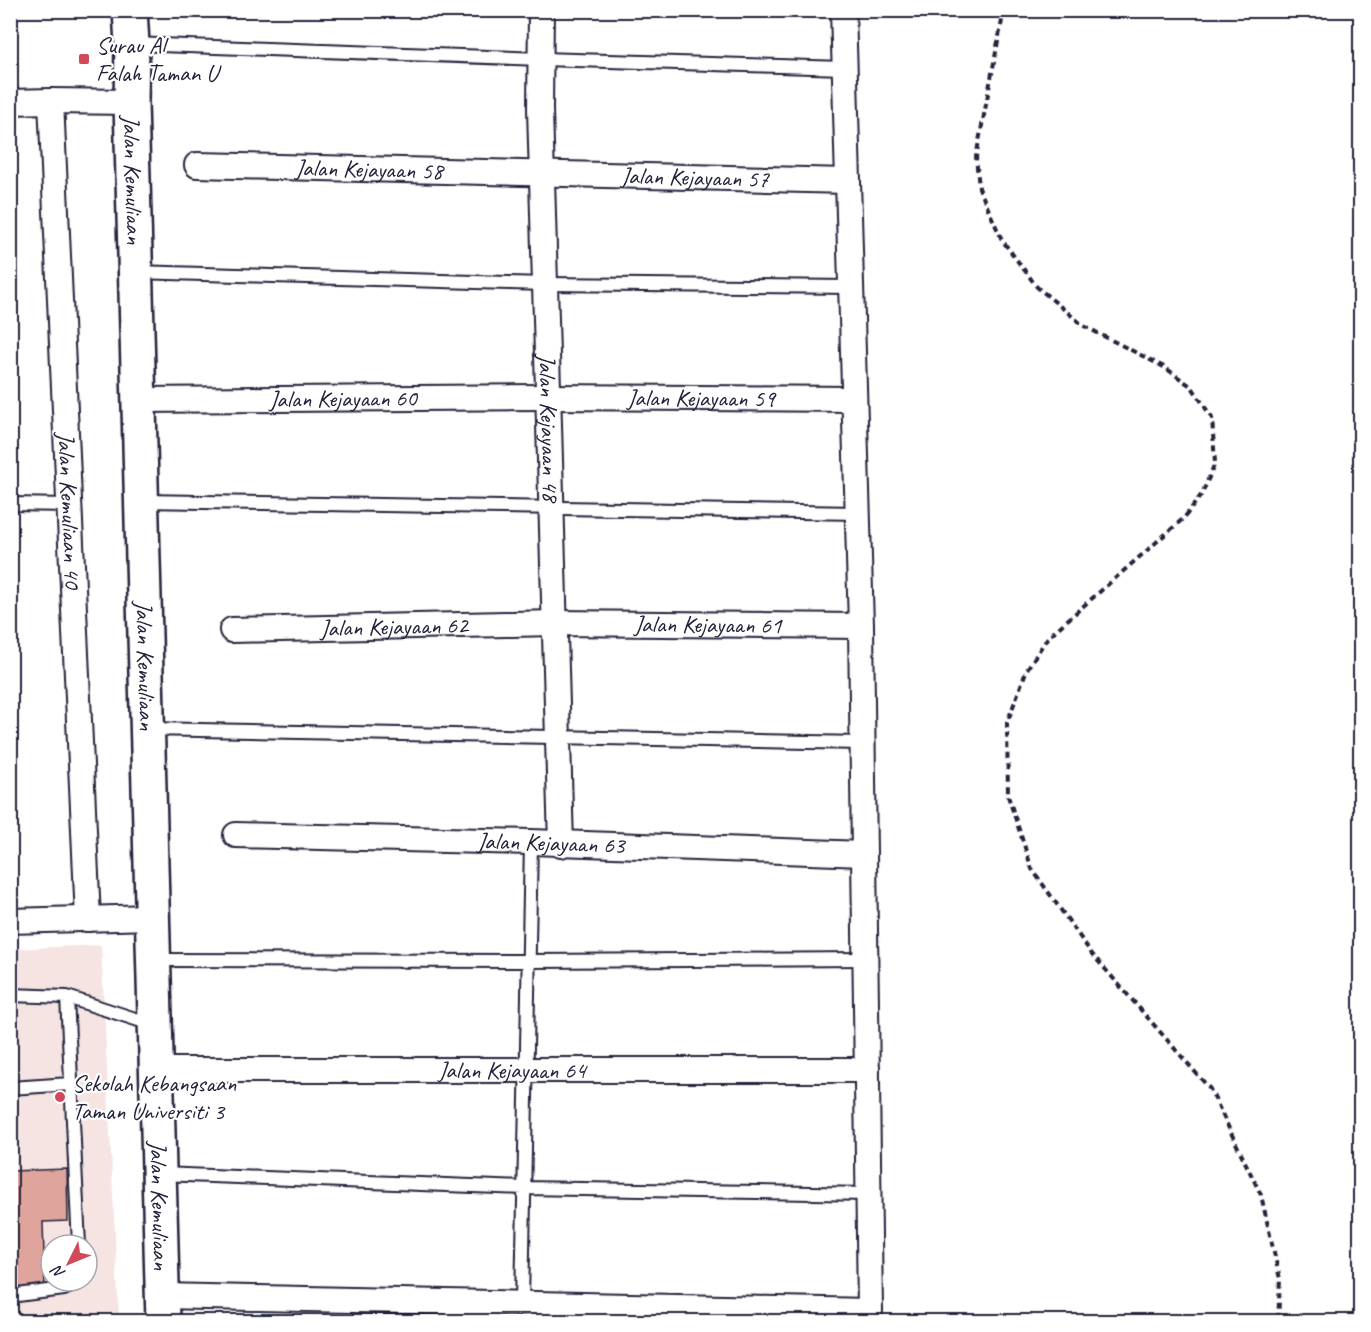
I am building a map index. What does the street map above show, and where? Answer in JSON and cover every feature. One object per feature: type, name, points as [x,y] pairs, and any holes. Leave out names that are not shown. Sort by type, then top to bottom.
[{"type":"street","name":"Jalan Kemuliaan","points":[[130,10],[132,44],[130,102],[163,1309]]},
{"type":"street","name":"Jalan Kejayaan 48","points":[[541,10],[545,284],[561,845]]},
{"type":"street","points":[[163,1309],[528,1306],[870,1316],[861,626],[843,10]]},
{"type":"street","name":"Jalan Kemuliaan 40","points":[[51,101],[88,919]]},
{"type":"street","points":[[10,102],[130,102]]},
{"type":"street","name":"Jalan Kejayaan 58","points":[[197,165],[543,174]]},
{"type":"street","name":"Jalan Kejayaan 57","points":[[543,174],[848,181]]},
{"type":"street","name":"Jalan Kejayaan 60","points":[[139,400],[548,397]]},
{"type":"street","name":"Jalan Kejayaan 59","points":[[548,397],[854,399]]},
{"type":"street","name":"Jalan Kejayaan 61","points":[[555,624],[861,626]]},
{"type":"street","name":"Jalan Kejayaan 62","points":[[232,630],[555,624]]},
{"type":"street","name":"Jalan Kejayaan 63","points":[[236,836],[531,842],[561,845],[864,854]]},
{"type":"street","points":[[10,921],[152,917]]},
{"type":"street","name":"Jalan Kejayaan 64","points":[[156,1070],[867,1070]]},
{"type":"lane","points":[[132,44],[844,68]]},
{"type":"lane","points":[[135,272],[545,284],[851,287]]},
{"type":"lane","points":[[141,501],[552,506],[858,513]]},
{"type":"lane","points":[[10,504],[69,505]]},
{"type":"lane","points":[[147,729],[863,743]]},
{"type":"lane","points":[[528,1306],[524,1188],[531,842]]},
{"type":"lane","points":[[153,960],[529,962],[865,959]]},
{"type":"lane","points":[[10,995],[67,997],[155,1026]]},
{"type":"lane","points":[[67,997],[78,1233]]},
{"type":"lane","points":[[10,1088],[70,1084]]},
{"type":"lane","points":[[159,1174],[524,1188],[869,1194]]},
{"type":"lane","points":[[10,1296],[39,1292]]},
{"type":"path","points":[[1004,10],[976,157],[979,188],[1002,240],[1037,287],[1084,326],[1164,366],[1192,387],[1212,418],[1215,463],[1202,494],[1184,518],[1048,637],[1027,669],[1007,723],[1008,796],[1032,868],[1092,954],[1210,1089],[1261,1196],[1280,1279],[1278,1322]]},
{"type":"shaded area","name":"Sekolah Kebangsaan Taman Universiti 3","points":[[101,945],[119,1319],[11,1321],[10,949]]},
{"type":"building","points":[[67,1169],[68,1221],[43,1222],[43,1233],[39,1233],[39,1289],[10,1290],[10,1171]]},
{"type":"place","name":"Surau Al Falah Taman U","points":[[84,59]]},
{"type":"place","name":"Sekolah Kebangsaan Taman Universiti 3","points":[[60,1097]]}]
